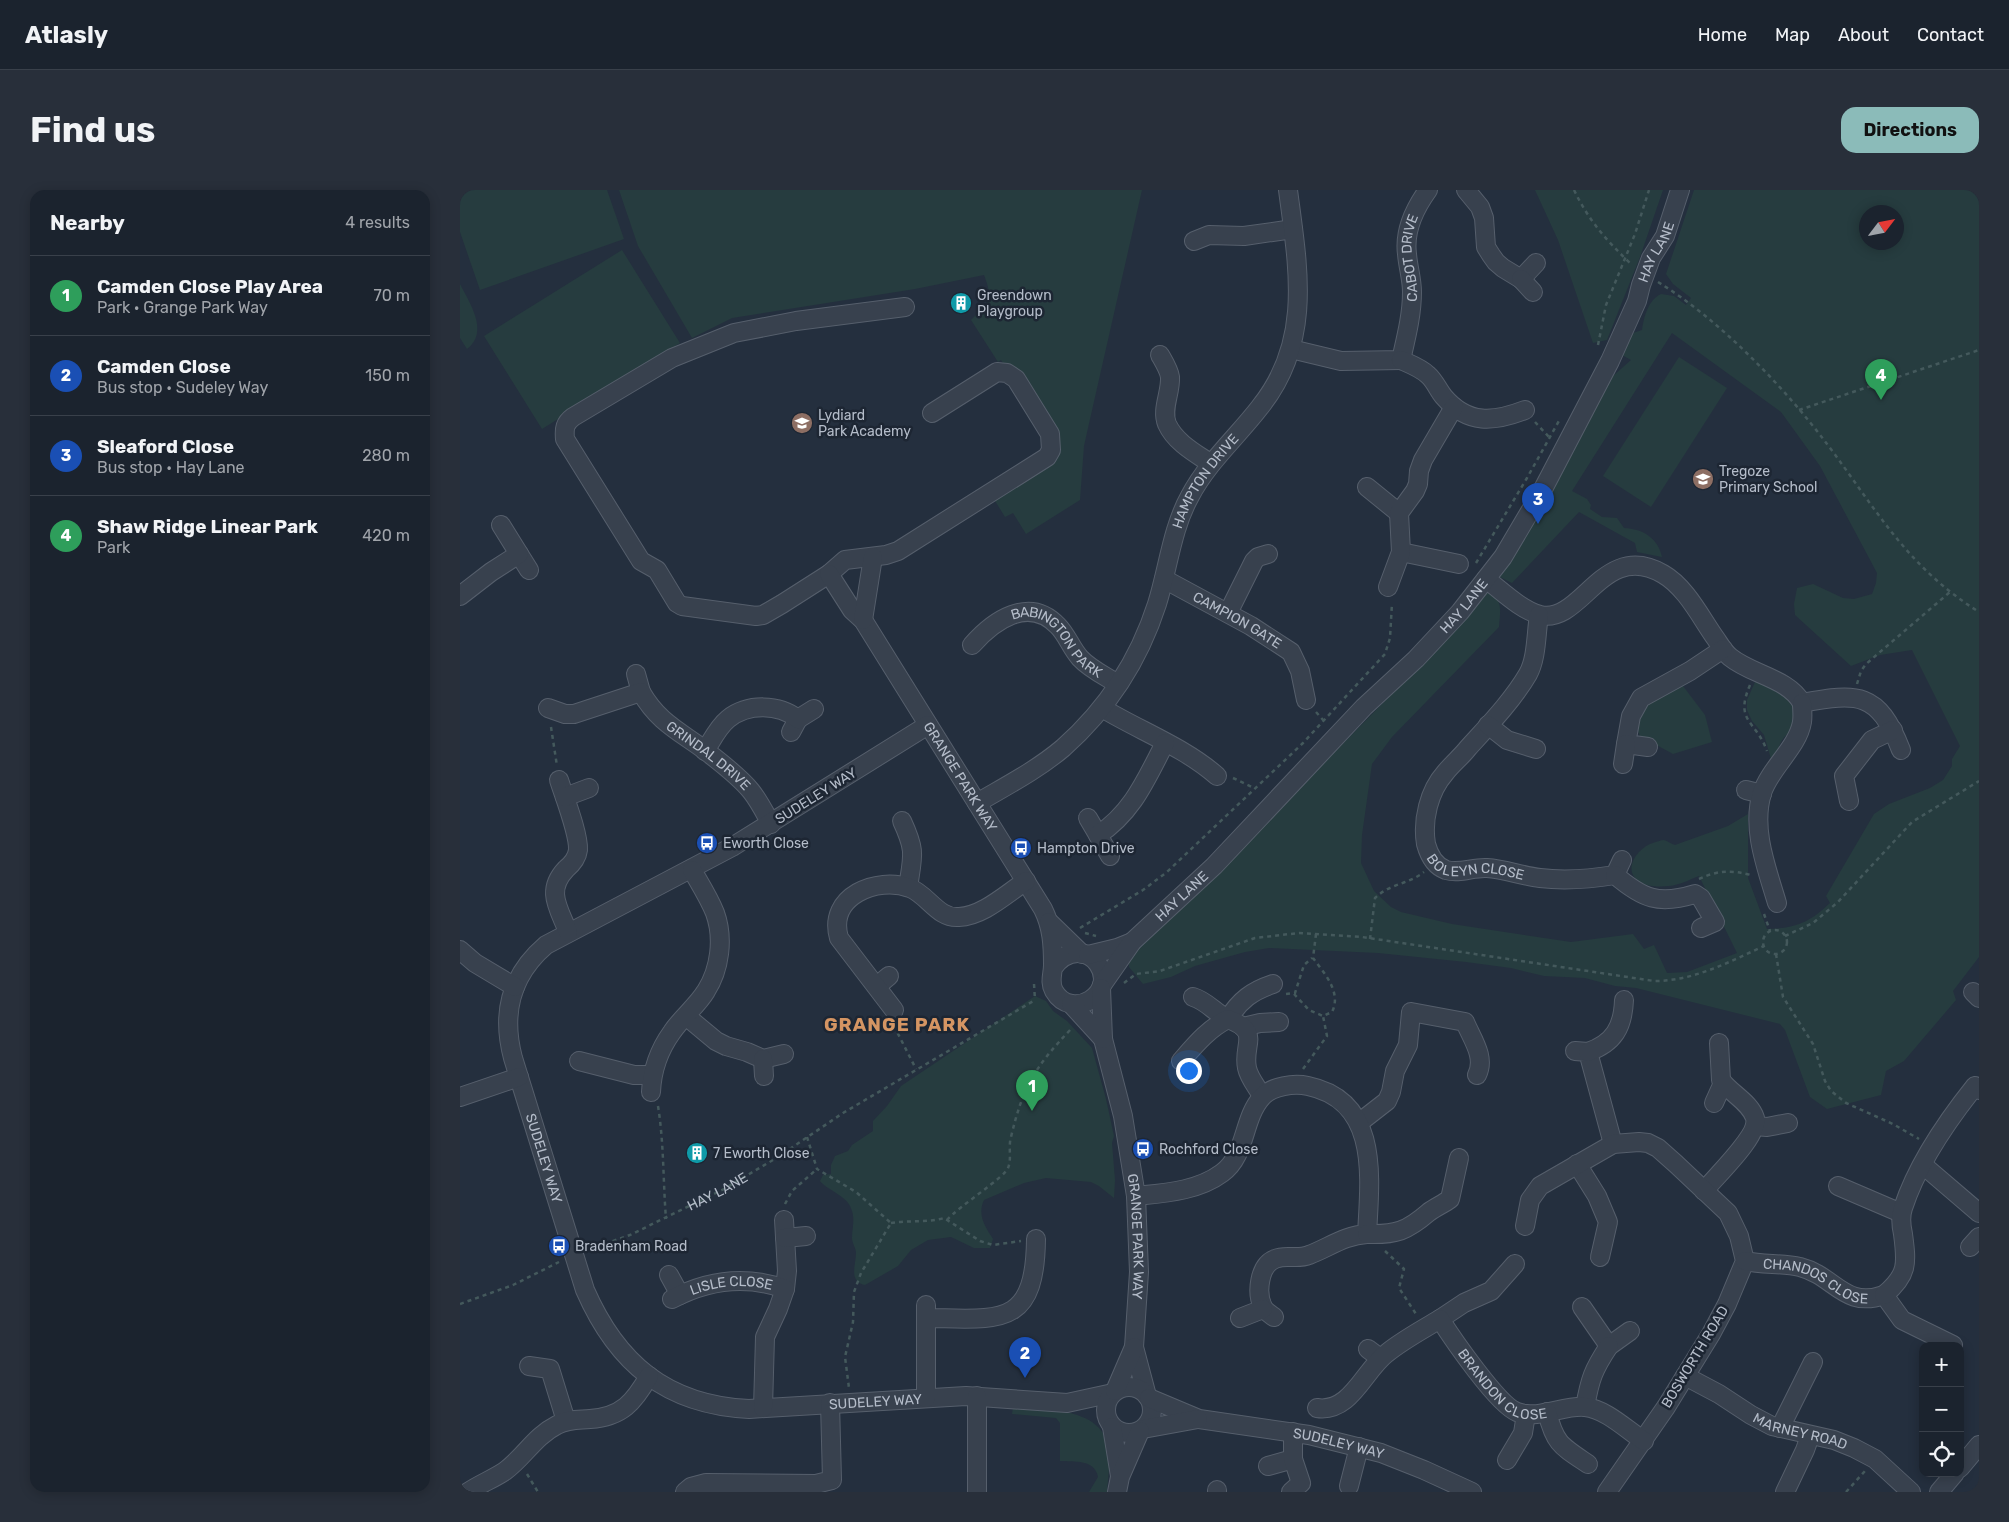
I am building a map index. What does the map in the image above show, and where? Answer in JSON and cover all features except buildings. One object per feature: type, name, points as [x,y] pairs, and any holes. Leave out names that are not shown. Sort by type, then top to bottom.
[{"type":"street","name":"HAMPTON DRIVE","points":[[977,803],[1043,763],[1062,748],[1102,708],[1133,660],[1145,634],[1164,580],[1179,522],[1189,497],[1210,464],[1269,396],[1278,379],[1291,348],[1297,327],[1300,287],[1288,190]]},
{"type":"street","name":"CABOT DRIVE","points":[[1401,360],[1412,309],[1412,279],[1407,255],[1410,223],[1419,202],[1428,190]]},
{"type":"street","points":[[1466,190],[1480,207],[1484,218],[1486,246],[1496,262],[1521,279],[1533,292]]},
{"type":"street","name":"HAY LANE","points":[[1102,987],[1132,942],[1214,866],[1350,720],[1416,659],[1460,612],[1503,557],[1530,513],[1575,430],[1622,336],[1637,301],[1653,254],[1665,236],[1680,190]]},
{"type":"street","points":[[1194,241],[1209,235],[1244,236],[1293,229]]},
{"type":"street","points":[[1521,279],[1536,263]]},
{"type":"street","points":[[905,307],[796,321],[734,333],[717,339],[664,362],[573,416],[566,422],[564,430],[565,439],[641,561],[657,570],[677,603],[682,606],[748,616],[763,616],[828,574],[845,560],[874,557],[898,551],[1046,457],[1052,450],[1050,434],[1016,379],[1007,373],[997,372],[932,413]]},
{"type":"street","points":[[1291,348],[1341,361],[1401,360],[1429,375],[1444,397],[1454,407],[1476,417],[1491,420],[1504,418],[1525,410]]},
{"type":"street","points":[[1160,356],[1170,376],[1166,422],[1172,433],[1182,444],[1210,464]]},
{"type":"street","points":[[1399,513],[1415,491],[1423,460],[1454,407]]},
{"type":"street","points":[[1367,488],[1399,513],[1406,554],[1390,594]]},
{"type":"street","points":[[501,525],[530,570]]},
{"type":"street","points":[[460,596],[491,572],[520,554]]},
{"type":"street","points":[[1228,613],[1254,561],[1268,554]]},
{"type":"street","points":[[1406,554],[1466,566]]},
{"type":"street","points":[[867,626],[874,557]]},
{"type":"street","points":[[1486,580],[1539,615],[1556,614],[1566,610],[1607,575],[1627,566],[1653,568],[1666,575],[1679,586],[1729,656],[1755,672],[1788,687],[1797,694],[1802,703],[1802,724],[1797,736],[1774,770],[1754,792],[1759,816],[1762,848],[1777,903]]},
{"type":"street","name":"GRANGE PARK WAY","points":[[828,574],[852,610],[867,626],[1026,881],[1049,922],[1053,990],[1061,999],[1071,1004],[1082,1023],[1103,1039]]},
{"type":"street","name":"CAMPION GATE","points":[[1164,580],[1228,613],[1290,652],[1300,672],[1306,700]]},
{"type":"street","name":"BABINGTON PARK","points":[[972,645],[999,620],[1010,615],[1028,612],[1040,614],[1052,620],[1062,630],[1080,659],[1118,684]]},
{"type":"street","name":"BOLEYN CLOSE","points":[[1539,615],[1529,671],[1488,725],[1443,774],[1433,791],[1425,824],[1427,846],[1434,862],[1440,867],[1454,872],[1484,868],[1539,878],[1557,879],[1590,879],[1619,868],[1628,886],[1656,900],[1678,899],[1695,894],[1701,898],[1715,922],[1701,928]]},
{"type":"street","points":[[1623,764],[1630,716],[1641,698],[1690,672],[1723,649]]},
{"type":"street","name":"GRINDAL DRIVE","points":[[636,674],[641,692],[649,706],[663,721],[705,751],[750,790],[771,824]]},
{"type":"street","points":[[548,708],[565,714],[574,714],[641,692]]},
{"type":"street","points":[[1802,703],[1838,697],[1866,700],[1886,718],[1893,730],[1900,750]]},
{"type":"street","points":[[705,751],[727,720],[740,712],[771,707],[789,712],[794,726],[814,710]]},
{"type":"street","points":[[1102,708],[1201,762],[1217,776]]},
{"type":"street","name":"SUDELEY WAY","points":[[928,725],[771,824],[692,870],[568,932],[538,952],[529,962],[515,987],[508,1008],[507,1032],[519,1077],[584,1290],[600,1322],[622,1352],[666,1388],[703,1402],[733,1408],[978,1396],[1068,1403],[1114,1392]]},
{"type":"street","points":[[1488,725],[1507,740],[1536,749]]},
{"type":"street","points":[[1849,801],[1844,776],[1872,740],[1893,730]]},
{"type":"street","points":[[1098,835],[1119,819],[1131,805],[1165,743]]},
{"type":"street","points":[[1626,744],[1648,747]]},
{"type":"street","points":[[559,780],[577,840],[578,852],[576,858],[560,877],[554,888],[557,903],[568,932]]},
{"type":"street","points":[[565,797],[589,788]]},
{"type":"street","points":[[1088,818],[1110,856]]},
{"type":"street","points":[[902,821],[913,847],[908,887]]},
{"type":"street","points":[[579,1060],[634,1074],[651,1083],[664,1043],[706,992],[712,980],[719,956],[720,942],[715,914],[692,870]]},
{"type":"street","points":[[894,1010],[883,981],[843,945],[837,930],[838,916],[843,904],[849,898],[862,890],[880,886],[908,887],[916,890],[944,913],[956,918],[979,911],[1026,881]]},
{"type":"street","name":"GRANGE PARK WAY","points":[[1049,922],[1094,960],[1100,967],[1103,977],[1103,1039],[1123,1116],[1136,1196],[1139,1272],[1134,1347],[1148,1397]]},
{"type":"street","name":"HAY LANE","points":[[1085,954],[1117,948],[1132,942]]},
{"type":"street","points":[[460,950],[475,963],[515,987]]},
{"type":"street","points":[[1053,968],[1065,956],[1073,953],[1085,954]]},
{"type":"street","points":[[1236,1023],[1240,1002],[1259,988],[1274,984]]},
{"type":"street","points":[[1071,1004],[1080,1005],[1088,1002],[1095,998],[1102,987]]},
{"type":"street","points":[[1193,997],[1203,1002],[1218,1015],[1236,1023],[1249,1038],[1246,1062],[1248,1071],[1262,1096]]},
{"type":"street","points":[[1613,1144],[1589,1050],[1621,1023],[1624,1015],[1624,1000]]},
{"type":"street","points":[[1360,1122],[1387,1101],[1391,1092],[1395,1071],[1408,1046],[1410,1012],[1465,1022],[1480,1057],[1481,1068],[1478,1075]]},
{"type":"street","points":[[686,1016],[711,1037],[726,1046],[747,1052],[764,1068],[784,1054]]},
{"type":"street","points":[[1181,1060],[1199,1040],[1236,1023],[1279,1022]]},
{"type":"street","points":[[1704,1190],[1748,1140],[1755,1126],[1755,1118],[1749,1108],[1723,1083],[1720,1076],[1720,1043]]},
{"type":"street","points":[[460,1097],[519,1077]]},
{"type":"street","points":[[1714,1103],[1723,1083]]},
{"type":"street","points":[[1136,1196],[1185,1189],[1223,1173],[1237,1156],[1249,1119],[1262,1096],[1284,1086],[1298,1085],[1318,1088],[1332,1094],[1360,1122],[1368,1155],[1373,1234]]},
{"type":"street","name":"CHANDOS CLOSE","points":[[1745,1262],[1798,1267],[1818,1274],[1848,1296],[1855,1298],[1869,1300],[1884,1295],[1900,1280],[1906,1269],[1901,1213],[1908,1192],[1932,1148],[1959,1106],[1978,1086]]},
{"type":"street","points":[[1755,1126],[1766,1127],[1788,1123]]},
{"type":"street","points":[[1525,1226],[1532,1195],[1540,1186],[1613,1144],[1648,1143],[1658,1148],[1704,1190],[1732,1220],[1739,1236],[1745,1262]]},
{"type":"street","points":[[1240,1318],[1268,1313],[1260,1296],[1262,1271],[1272,1259],[1279,1257],[1303,1257],[1337,1242],[1373,1234],[1395,1233],[1410,1228],[1450,1199],[1459,1158]]},
{"type":"street","points":[[1923,1165],[1979,1214]]},
{"type":"street","points":[[1570,1169],[1597,1196],[1608,1222],[1600,1257]]},
{"type":"street","points":[[1838,1186],[1901,1213]]},
{"type":"street","name":"LISLE CLOSE","points":[[763,1408],[765,1337],[785,1289],[787,1272],[784,1220]]},
{"type":"street","points":[[784,1238],[806,1236]]},
{"type":"street","points":[[926,1398],[927,1312],[995,1318],[1011,1312],[1023,1300],[1033,1279],[1036,1239]]},
{"type":"street","name":"BOSWORTH ROAD","points":[[1607,1492],[1644,1441],[1685,1376],[1727,1304],[1745,1262]]},
{"type":"street","points":[[1317,1408],[1325,1409],[1338,1406],[1358,1387],[1374,1354],[1433,1323],[1464,1303],[1491,1291],[1503,1275],[1515,1264]]},
{"type":"street","name":"LISLE CLOSE","points":[[669,1275],[676,1297],[701,1286],[745,1280],[761,1282],[785,1289]]},
{"type":"street","name":"CHANDOS CLOSE","points":[[1884,1295],[1902,1320],[1947,1342]]},
{"type":"street","points":[[1582,1307],[1609,1346]]},
{"type":"street","name":"BRANDON CLOSE","points":[[1433,1323],[1453,1339],[1505,1405],[1526,1414],[1586,1407]]},
{"type":"street","points":[[1630,1331],[1609,1346],[1594,1369],[1589,1381],[1586,1407],[1602,1413],[1644,1441]]},
{"type":"street","name":"GRANGE PARK WAY","points":[[1114,1392],[1134,1347]]},
{"type":"street","points":[[1780,1428],[1813,1362]]},
{"type":"street","points":[[529,1366],[556,1368],[566,1421]]},
{"type":"street","points":[[468,1492],[505,1471],[542,1434],[566,1421],[604,1418],[624,1409],[632,1402],[649,1376]]},
{"type":"street","name":"MARNEY ROAD","points":[[1685,1376],[1719,1394],[1751,1415],[1780,1428],[1834,1440],[1854,1448],[1875,1459],[1911,1492]]},
{"type":"street","points":[[1111,1425],[1126,1434],[1141,1430],[1149,1423],[1152,1415],[1152,1406],[1148,1397],[1141,1390],[1132,1387],[1123,1388],[1114,1392],[1106,1406],[1107,1418],[1111,1425],[1119,1484]]},
{"type":"street","points":[[977,1492],[978,1396]]},
{"type":"street","name":"SUDELEY WAY","points":[[1148,1397],[1199,1419],[1293,1432],[1359,1447],[1407,1463],[1472,1492]]},
{"type":"street","points":[[685,1492],[691,1487],[706,1482],[836,1486],[830,1403]]},
{"type":"street","name":"SUDELEY WAY","points":[[1068,1403],[1111,1425]]},
{"type":"street","points":[[1547,1412],[1558,1443],[1588,1464]]},
{"type":"street","points":[[1508,1460],[1523,1433],[1526,1414]]},
{"type":"street","name":"SUDELEY WAY","points":[[1141,1430],[1199,1419]]},
{"type":"street","points":[[1119,1484],[1141,1430]]},
{"type":"street","points":[[1291,1492],[1301,1483],[1293,1459],[1293,1432]]},
{"type":"street","points":[[1785,1492],[1810,1436]]},
{"type":"street","points":[[1964,1463],[1979,1445]]},
{"type":"street","points":[[1349,1486],[1359,1447]]},
{"type":"street","points":[[1268,1466],[1293,1459]]},
{"type":"street","points":[[1939,1492],[1952,1477]]},
{"type":"path","points":[[1574,190],[1594,225],[1612,247],[1645,274],[1697,308],[1750,358],[1826,442],[1897,540],[1922,568],[1950,592],[1979,612]]},
{"type":"path","points":[[1596,350],[1602,332],[1603,314],[1635,234],[1649,190]]},
{"type":"path","points":[[1799,410],[1979,350]]},
{"type":"path","points":[[1525,410],[1540,430],[1550,437]]},
{"type":"path","points":[[1466,566],[1503,518],[1562,414]]},
{"type":"path","points":[[1854,698],[1858,679],[1866,664],[1950,592]]},
{"type":"path","points":[[1079,929],[1142,890],[1167,872],[1302,743],[1385,654],[1390,638],[1390,594]]},
{"type":"path","points":[[1755,672],[1746,694],[1743,712],[1747,720],[1761,736],[1774,770]]},
{"type":"path","points":[[548,708],[559,780]]},
{"type":"path","points":[[1217,776],[1232,777],[1254,788]]},
{"type":"path","points":[[1785,936],[1812,923],[1832,907],[1912,822],[1979,781]]},
{"type":"path","points":[[1370,939],[1374,913],[1373,902],[1375,898],[1390,888],[1416,878],[1434,862]]},
{"type":"path","points":[[1770,931],[1780,931],[1785,936],[1786,946],[1776,954],[1769,952],[1764,946],[1764,939],[1770,931]]},
{"type":"path","points":[[1122,986],[1136,974],[1160,971],[1255,938],[1277,934],[1316,934],[1370,939],[1654,981],[1673,980],[1698,974],[1764,946]]},
{"type":"path","points":[[1294,994],[1309,1010],[1323,1016],[1332,1012],[1335,1000],[1332,986],[1312,958],[1316,934]]},
{"type":"path","points":[[1776,954],[1783,997],[1813,1044],[1825,1081],[1831,1091],[1846,1103],[1893,1124],[1932,1148]]},
{"type":"path","name":"HAY LANE","points":[[460,1304],[521,1282],[574,1254],[630,1235],[724,1190],[916,1069],[1035,1000],[1041,1002]]},
{"type":"path","points":[[894,1010],[891,1019],[916,1069]]},
{"type":"path","points":[[1298,1085],[1300,1075],[1327,1036],[1323,1016]]},
{"type":"path","points":[[947,1220],[967,1201],[1001,1177],[1008,1168],[1010,1141],[1018,1109],[1029,1080],[1049,1053],[1082,1023]]},
{"type":"path","points":[[651,1083],[657,1098],[663,1138],[666,1218]]},
{"type":"path","points":[[807,1138],[817,1169],[856,1192],[892,1223]]},
{"type":"path","points":[[784,1220],[785,1202],[801,1182],[817,1169]]},
{"type":"path","points":[[852,1402],[845,1357],[853,1322],[854,1292],[861,1273],[892,1223],[902,1221],[933,1221],[944,1218],[980,1241],[994,1245],[1036,1239]]},
{"type":"path","points":[[1373,1234],[1404,1270],[1399,1288],[1433,1323]]},
{"type":"path","points":[[1846,1492],[1875,1459]]},
{"type":"path","points":[[517,1461],[538,1492]]},
{"type":"green space","points":[[460,190],[607,190],[624,239],[480,290],[460,232]]},
{"type":"green space","points":[[619,190],[1142,190],[1084,446],[1080,500],[1026,534],[1013,513],[1005,517],[992,496],[1054,455],[1006,368],[1001,360],[998,362],[971,320],[986,305],[988,300],[989,291],[984,275],[915,289],[732,318],[692,338],[638,246]]},
{"type":"green space","points":[[1535,190],[1663,190],[1640,257],[1607,340],[1593,343],[1558,240]]},
{"type":"green space","points":[[1694,190],[1979,190],[1979,957],[1953,991],[1956,1000],[1904,1061],[1886,1071],[1881,1095],[1827,1109],[1810,1097],[1785,1030],[1780,1024],[1636,988],[1615,986],[1585,978],[1544,976],[1511,968],[1378,953],[1269,948],[1245,952],[1195,966],[1171,977],[1143,984],[1129,967],[1129,957],[1253,835],[1441,644],[1487,591],[1499,602],[1499,627],[1392,737],[1372,764],[1362,835],[1361,863],[1374,891],[1391,907],[1401,912],[1452,924],[1571,942],[1633,934],[1644,949],[1654,945],[1667,973],[1687,972],[1737,953],[1699,876],[1665,886],[1647,885],[1636,879],[1631,868],[1635,857],[1643,848],[1663,840],[1675,845],[1728,826],[1748,814],[1748,878],[1767,929],[1794,926],[1808,920],[1830,903],[1826,896],[1874,814],[1889,804],[1930,788],[1943,780],[1952,766],[1952,759],[1960,746],[1912,650],[1880,655],[1851,666],[1795,615],[1794,604],[1797,588],[1813,584],[1843,598],[1854,599],[1872,594],[1876,583],[1877,573],[1820,466],[1781,412],[1672,333],[1572,491],[1587,499],[1591,505],[1590,509],[1602,517],[1617,518],[1624,528],[1637,530],[1649,536],[1657,545],[1662,557],[1637,552],[1635,543],[1579,512],[1512,583],[1498,576],[1605,383],[1610,382],[1613,376],[1631,360],[1622,355],[1633,333],[1642,330],[1645,314],[1653,300],[1661,294],[1674,296],[1686,305],[1691,298],[1673,284],[1666,274]]},
{"type":"green space","points":[[622,250],[680,343],[542,429],[484,336]]},
{"type":"green space","points":[[460,284],[472,308],[477,326],[474,342],[467,349],[460,338]]},
{"type":"green space","points":[[1679,357],[1727,388],[1651,507],[1603,476]]},
{"type":"green space","points":[[1759,679],[1794,700],[1795,729],[1783,739],[1778,753],[1771,759],[1764,735],[1752,721],[1747,710],[1747,700],[1755,682]]},
{"type":"green space","points":[[1680,684],[1705,715],[1712,742],[1673,754],[1640,736],[1637,729],[1639,709]]},
{"type":"green space","points":[[1035,996],[1046,1001],[1053,1011],[1067,1021],[1092,1048],[1114,1136],[1112,1143],[1115,1180],[1114,1198],[1091,1182],[1046,1178],[1024,1183],[984,1200],[981,1211],[985,1225],[993,1239],[990,1248],[974,1248],[951,1237],[928,1240],[911,1250],[898,1266],[865,1285],[860,1283],[856,1280],[854,1272],[856,1253],[852,1240],[852,1211],[847,1201],[820,1181],[823,1175],[831,1174],[831,1165],[835,1156],[848,1151],[852,1145],[873,1131],[873,1121],[887,1106],[901,1086]]},
{"type":"green space","points":[[1013,1407],[1069,1412],[1094,1423],[1103,1433],[1108,1445],[1107,1492],[1089,1492],[1098,1477],[1093,1467],[1083,1463],[1060,1461],[1060,1423],[1056,1418],[1012,1414]]},
{"type":"place","name":"Greendown Playgroup","points":[[961,303]]},
{"type":"place","name":"Shaw Ridge Linear Park","points":[[1881,400]]},
{"type":"place","name":"Lydiard Park Academy","points":[[802,423]]},
{"type":"place","name":"Tregoze Primary School","points":[[1703,479]]},
{"type":"place","name":"Sleaford Close","points":[[1538,524]]},
{"type":"place","name":"Eworth Close","points":[[707,843]]},
{"type":"place","name":"Hampton Drive","points":[[1021,848]]},
{"type":"place","name":"Camden Close Play Area","points":[[1032,1111]]},
{"type":"place","name":"Rochford Close","points":[[1143,1149]]},
{"type":"place","name":"7 Eworth Close","points":[[697,1153]]},
{"type":"place","name":"Bradenham Road","points":[[559,1246]]},
{"type":"place","name":"Camden Close","points":[[1025,1378]]},
{"type":"district","name":"GRANGE PARK","points":[[897,1024]]}]
